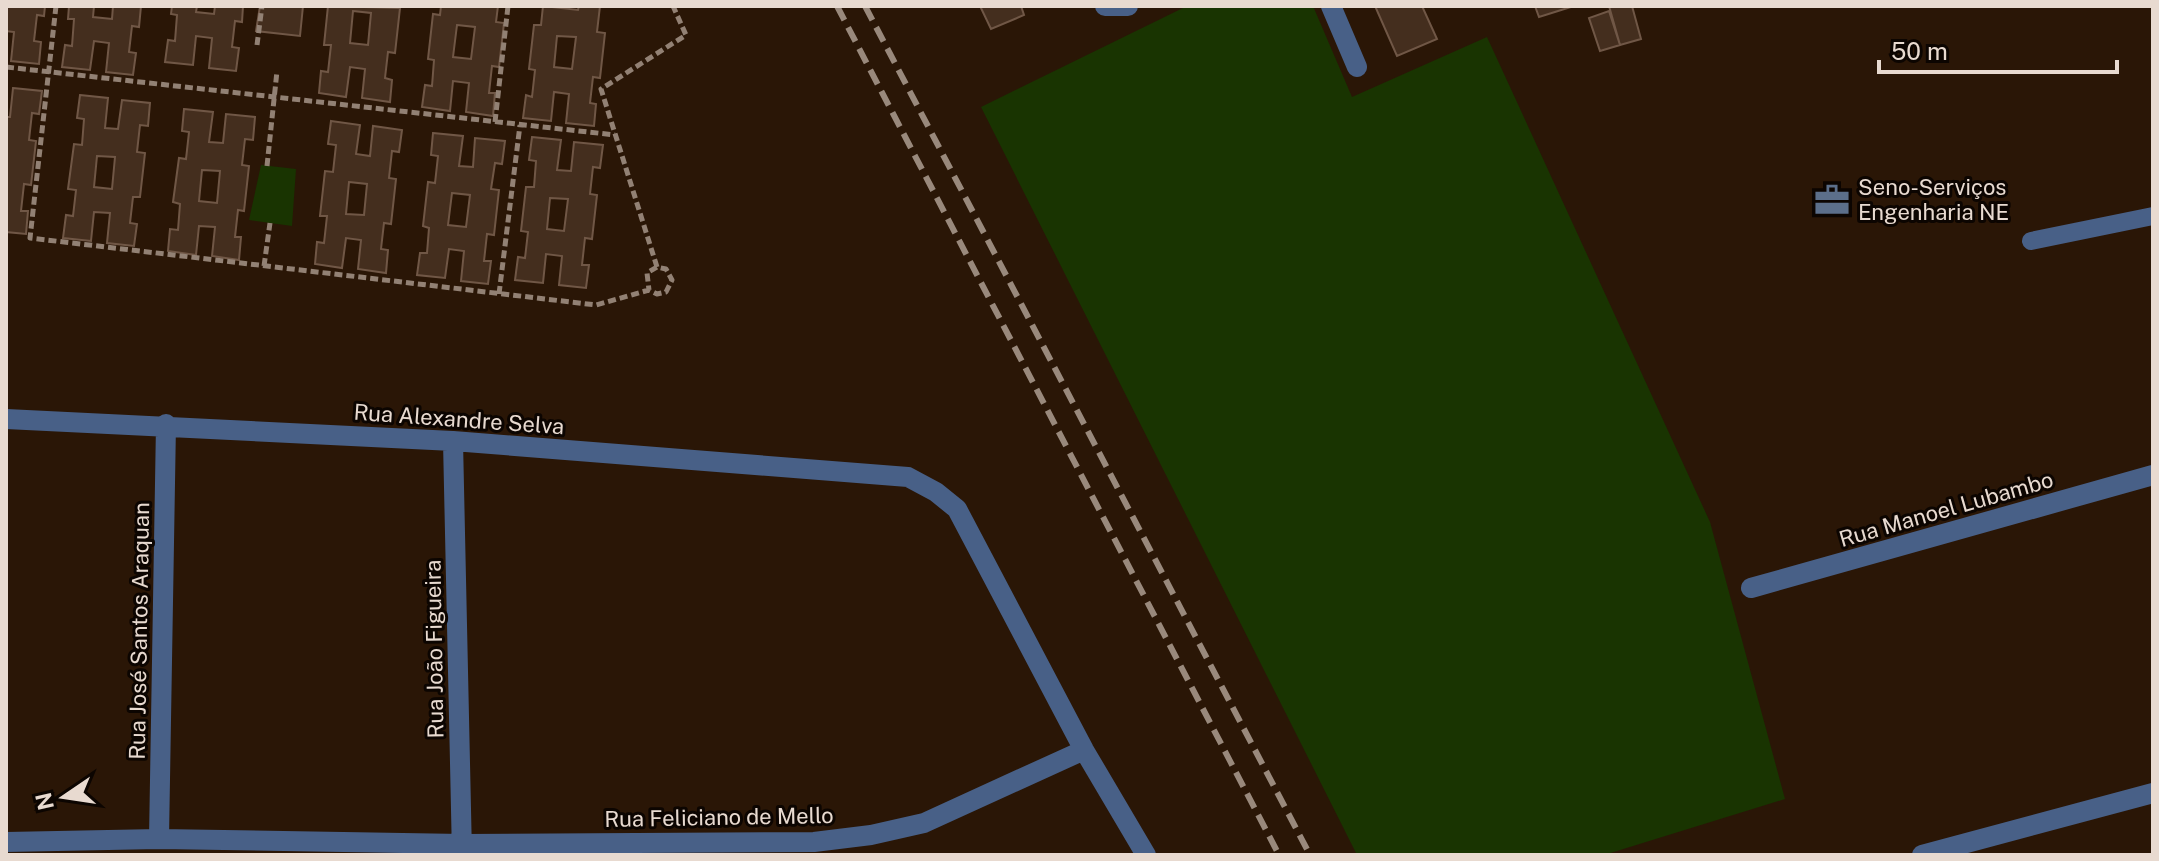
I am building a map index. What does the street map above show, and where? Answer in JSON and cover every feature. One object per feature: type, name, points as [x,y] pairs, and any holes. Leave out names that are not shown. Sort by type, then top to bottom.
[{"type":"street","points":[[1105,6],[1128,6]]},
{"type":"street","points":[[1331,6],[1357,67]]},
{"type":"street","name":"Rua Alexandre Selva","points":[[6,419],[166,424],[453,441],[908,477],[936,492],[957,509],[1084,750]]},
{"type":"street","name":"Rua José Santos Araquan","points":[[159,839],[166,424]]},
{"type":"street","name":"Rua João Figueira","points":[[453,441],[462,850]]},
{"type":"street","name":"Rua Manoel Lubambo","points":[[1751,588],[2153,475]]},
{"type":"street","points":[[1084,750],[1146,855]]},
{"type":"street","name":"Rua Feliciano de Mello","points":[[6,842],[159,839],[462,850],[814,842],[871,835],[924,823],[1084,750]]},
{"type":"street","points":[[1922,855],[2153,793]]},
{"type":"lane","points":[[2031,241],[2153,216]]},
{"type":"path","points":[[56,6],[30,238],[596,305],[649,290],[661,293],[671,285],[669,272],[657,267],[601,89],[686,35],[673,6]]},
{"type":"path","points":[[257,45],[262,6]]},
{"type":"path","points":[[495,122],[508,6]]},
{"type":"path","points":[[6,67],[615,135]]},
{"type":"path","points":[[267,166],[277,71]]},
{"type":"path","points":[[499,294],[520,125]]},
{"type":"path","points":[[264,266],[270,223]]},
{"type":"path","points":[[649,290],[647,273],[657,267]]},
{"type":"green space","points":[[1187,6],[1313,6],[1352,97],[1487,37],[1710,522],[1785,799],[1604,855],[1357,855],[981,107]]},
{"type":"green space","points":[[261,165],[296,169],[292,226],[249,220]]},
{"type":"building","points":[[6,6],[45,6],[44,16],[37,15],[34,41],[41,42],[39,64],[11,61],[14,32],[6,31]]},
{"type":"building","points":[[69,6],[94,6],[93,17],[112,19],[113,6],[141,6],[139,27],[132,26],[129,52],[136,53],[133,75],[106,72],[109,43],[94,41],[90,70],[62,67],[65,45],[72,46],[74,19],[68,19]]},
{"type":"building","points":[[172,6],[197,6],[196,12],[214,14],[215,6],[243,6],[242,22],[235,21],[232,47],[239,48],[236,71],[209,68],[212,38],[196,36],[193,65],[165,62],[168,40],[175,41],[177,15],[171,14]]},
{"type":"building","points":[[260,6],[303,6],[300,36],[256,31]]},
{"type":"building","points":[[328,6],[400,8],[395,53],[388,52],[385,78],[392,80],[390,102],[362,98],[365,69],[350,67],[346,97],[319,93],[321,71],[328,72],[331,45],[324,45]],"holes":[[[353,11],[371,13],[368,45],[350,43]]]},
{"type":"building","points":[[441,6],[498,6],[496,22],[504,23],[499,67],[492,66],[489,93],[495,93],[493,116],[466,112],[469,83],[453,81],[450,111],[422,107],[425,85],[432,86],[434,60],[428,59],[433,14],[440,15]],"holes":[[[457,25],[475,27],[471,59],[453,57]]]},
{"type":"building","points":[[543,6],[578,10],[579,6],[600,6],[597,32],[605,33],[600,78],[593,77],[590,103],[596,104],[594,126],[566,123],[569,94],[554,92],[551,121],[523,118],[526,95],[532,97],[535,70],[529,69],[534,25],[541,25]],"holes":[[[557,36],[576,37],[572,69],[554,67]]]},
{"type":"building","points":[[980,6],[1021,6],[1024,15],[991,29]]},
{"type":"building","points":[[1375,6],[1422,6],[1437,39],[1397,56]]},
{"type":"building","points":[[1535,6],[1574,6],[1539,17]]},
{"type":"building","points":[[1609,6],[1632,6],[1641,39],[1620,45]]},
{"type":"building","points":[[1609,11],[1620,45],[1600,51],[1589,18]]},
{"type":"building","points":[[13,88],[42,91],[39,114],[32,113],[29,140],[36,141],[31,185],[24,184],[21,211],[28,211],[26,234],[6,232],[6,117],[10,117]]},
{"type":"building","points":[[80,95],[108,98],[105,128],[118,129],[122,100],[150,103],[148,126],[140,125],[137,152],[145,153],[140,197],[133,197],[130,223],[137,224],[134,246],[107,243],[110,213],[94,212],[91,241],[63,238],[66,215],[73,216],[76,190],[68,189],[74,144],[82,145],[84,119],[77,118]],"holes":[[[97,156],[115,157],[112,189],[94,187]]]},
{"type":"building","points":[[184,109],[213,112],[209,142],[223,143],[226,114],[255,117],[253,140],[245,139],[242,165],[249,166],[244,211],[238,210],[235,237],[241,237],[239,260],[212,256],[215,227],[199,226],[196,255],[168,251],[170,229],[178,230],[180,204],[173,202],[179,158],[186,159],[189,132],[182,131]],"holes":[[[202,170],[220,171],[217,203],[199,201]]]},
{"type":"building","points":[[331,121],[360,125],[356,154],[370,156],[373,126],[402,130],[399,152],[392,151],[389,178],[396,179],[391,224],[384,223],[381,249],[388,250],[386,273],[358,269],[361,240],[346,238],[342,268],[315,264],[317,242],[324,243],[327,216],[320,216],[325,171],[333,172],[336,145],[328,144]],"holes":[[[349,182],[367,184],[364,215],[346,214]]]},
{"type":"building","points":[[433,133],[463,136],[459,166],[473,167],[475,138],[505,141],[502,164],[495,163],[491,189],[499,190],[494,235],[487,234],[484,261],[491,261],[488,284],[461,281],[464,251],[449,249],[445,278],[417,275],[420,253],[427,253],[429,228],[423,226],[428,182],[435,183],[438,156],[431,155]],"holes":[[[452,193],[470,195],[466,227],[448,225]]]},
{"type":"building","points":[[532,137],[561,140],[557,170],[571,171],[574,142],[603,145],[600,168],[593,167],[590,194],[597,195],[592,239],[585,238],[582,265],[589,265],[586,288],[559,285],[562,256],[546,254],[543,283],[515,280],[518,257],[525,258],[528,232],[521,231],[526,187],[534,187],[536,161],[529,160]],"holes":[[[550,198],[568,199],[564,231],[547,229]]]},
{"type":"railway","points":[[837,6],[1279,855]]},
{"type":"railway","points":[[865,6],[1310,855]]},
{"type":"place","name":"Seno-Serviços Engenharia NE","points":[[1832,200]]}]
